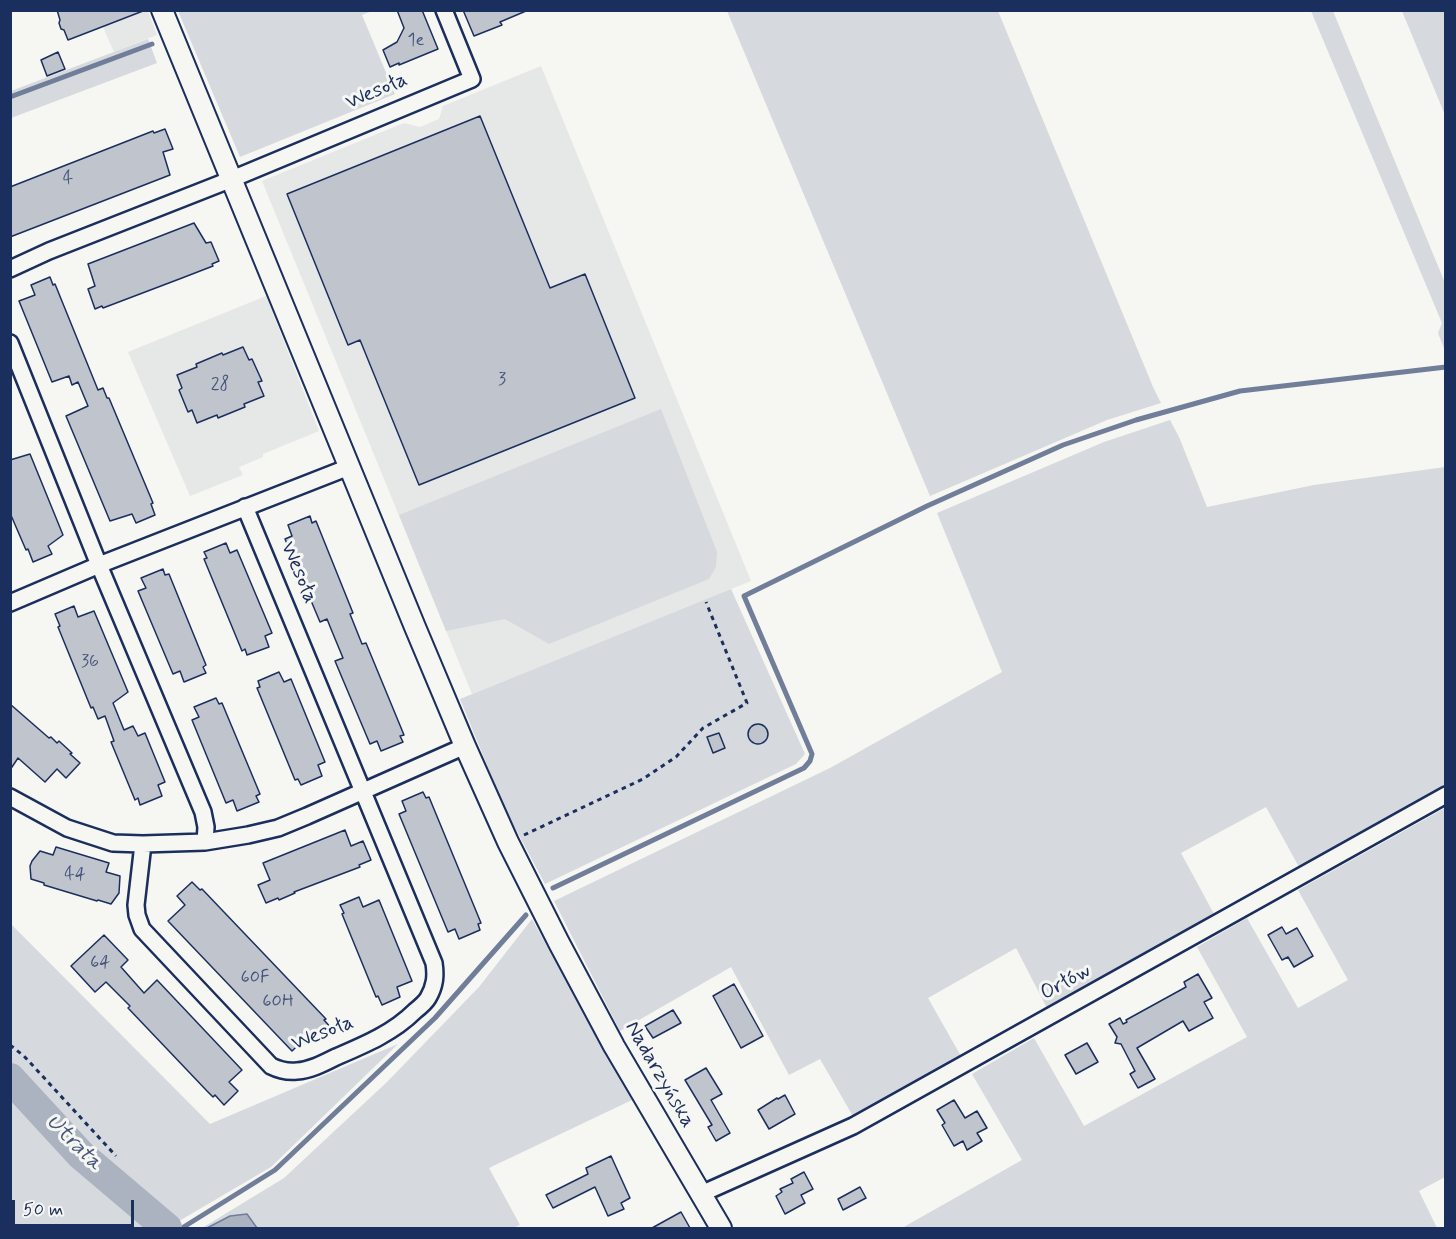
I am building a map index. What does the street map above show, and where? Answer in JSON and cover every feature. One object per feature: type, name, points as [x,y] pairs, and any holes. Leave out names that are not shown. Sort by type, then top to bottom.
[{"type":"street","points":[[162,10],[465,746],[508,842]]},
{"type":"street","name":"Wesoła","points":[[10,269],[49,251],[232,179],[472,79],[444,10]]},
{"type":"street","points":[[10,343],[99,565],[203,812],[206,827],[205,842]]},
{"type":"street","points":[[10,603],[99,565],[349,467]]},
{"type":"street","name":"Wesoła","points":[[143,844],[136,905],[142,929],[271,1066],[288,1072],[314,1067],[369,1043],[393,1029],[427,1000],[434,986],[436,974],[434,963],[245,507]]},
{"type":"street","points":[[10,797],[67,828],[114,843],[205,842],[278,828],[465,746]]},
{"type":"street","name":"Orłów","points":[[701,1194],[853,1126],[1446,795]]},
{"type":"street","name":"Nadarzyńska","points":[[508,842],[618,1053],[721,1228]]},
{"type":"path","points":[[508,842],[643,779],[676,757],[703,728],[747,703],[706,602]]},
{"type":"path","points":[[10,1046],[24,1056],[116,1156]]},
{"type":"shaded area","points":[[96,11],[148,11],[157,35],[114,52]]},
{"type":"shaded area","points":[[178,11],[372,11],[362,15],[395,94],[240,157]]},
{"type":"shaded area","points":[[727,11],[998,11],[1161,403],[1107,420],[930,496]]},
{"type":"shaded area","points":[[1311,11],[1333,11],[1445,283],[1445,351],[1438,333],[1442,323]]},
{"type":"shaded area","points":[[1402,11],[1445,11],[1445,115]]},
{"type":"shaded area","points":[[148,39],[157,63],[11,118],[11,91]]},
{"type":"shaded area","points":[[541,66],[751,581],[472,694],[262,181],[404,123],[420,127],[439,119],[443,106]]},
{"type":"shaded area","points":[[266,296],[319,431],[263,454],[263,457],[239,467],[243,475],[190,496],[128,352]]},
{"type":"shaded area","points":[[661,409],[717,552],[716,567],[709,579],[549,644],[505,619],[446,631],[399,515]]},
{"type":"shaded area","points":[[1170,420],[1207,507],[1314,485],[1445,467],[1445,785],[1299,867],[1266,807],[1181,853],[1214,914],[1048,1010],[1016,948],[928,998],[962,1058],[854,1118],[820,1059],[789,1075],[731,967],[620,1031],[554,901],[830,768],[1002,672],[937,513],[1104,442]]},
{"type":"shaded area","points":[[731,589],[805,754],[796,764],[545,884],[505,809],[460,699]]},
{"type":"shaded area","points":[[1445,808],[1445,1177],[1419,1191],[1437,1228],[902,1228],[1022,1160],[972,1074],[1034,1038],[1084,1126],[1247,1037],[1197,947],[1247,918],[1298,1008],[1348,980],[1298,890]]},
{"type":"shaded area","points":[[532,919],[632,1100],[489,1168],[520,1225],[513,1228],[202,1228],[284,1178],[387,1082],[479,987]]},
{"type":"shaded area","points":[[10,923],[210,1124],[398,1044],[271,1167],[174,1224],[178,1228],[11,1228]]},
{"type":"shaded area","points":[[247,1214],[257,1228],[207,1228],[230,1216]]},
{"type":"building","points":[[57,10],[143,11],[68,40],[64,30],[61,29]]},
{"type":"building","points":[[397,10],[422,10],[438,49],[390,67],[383,50],[397,42],[404,28]]},
{"type":"building","points":[[463,10],[526,11],[500,22],[502,25],[474,36]]},
{"type":"building","points":[[58,52],[65,69],[47,76],[41,60]]},
{"type":"building","points":[[480,116],[550,288],[585,274],[635,398],[419,485],[360,340],[348,345],[287,194]]},
{"type":"building","points":[[165,129],[173,149],[163,152],[170,175],[10,237],[10,187],[153,131],[154,133]]},
{"type":"building","points":[[194,223],[206,243],[211,242],[219,261],[212,264],[213,266],[182,278],[95,309],[88,289],[95,286],[88,264]]},
{"type":"building","points":[[50,277],[53,285],[55,284],[98,390],[103,388],[109,398],[153,503],[151,504],[155,515],[136,523],[132,514],[110,521],[66,416],[88,406],[78,382],[72,385],[69,376],[52,382],[19,301],[35,295],[31,285]]},
{"type":"building","points":[[243,347],[249,360],[252,359],[262,381],[258,382],[264,396],[218,418],[217,415],[197,423],[192,410],[188,412],[179,390],[182,388],[177,375],[197,367],[196,364]]},
{"type":"building","points":[[30,454],[63,535],[48,546],[52,554],[33,562],[10,513],[10,460]]},
{"type":"building","points":[[310,516],[312,523],[316,521],[353,613],[350,614],[362,644],[366,643],[404,735],[400,736],[403,742],[381,751],[377,741],[370,744],[335,661],[343,658],[327,619],[320,622],[285,539],[292,536],[288,525]]},
{"type":"building","points":[[226,543],[230,553],[237,550],[272,633],[265,636],[269,647],[247,655],[245,649],[242,651],[204,559],[207,558],[204,552]]},
{"type":"building","points":[[163,569],[165,575],[169,574],[206,665],[203,667],[206,673],[184,682],[180,671],[173,674],[138,591],[146,588],[141,578]]},
{"type":"building","points":[[74,606],[78,617],[94,611],[128,692],[113,703],[124,730],[133,726],[138,736],[145,733],[165,782],[158,785],[162,796],[140,805],[138,798],[135,800],[111,742],[114,741],[105,716],[98,719],[93,707],[91,708],[58,627],[60,626],[55,614]]},
{"type":"building","points":[[279,672],[284,682],[291,679],[325,762],[318,765],[322,776],[301,785],[298,779],[295,780],[257,688],[260,687],[258,681]]},
{"type":"building","points":[[216,698],[219,704],[222,703],[260,794],[256,796],[259,802],[237,811],[233,800],[226,803],[192,720],[199,717],[194,707]]},
{"type":"building","points":[[10,704],[49,738],[51,737],[57,743],[59,741],[80,763],[66,778],[57,769],[45,782],[18,758],[10,770]]},
{"type":"building","points":[[758,724],[765,727],[768,734],[765,741],[758,744],[751,741],[748,734],[751,727]]},
{"type":"building","points":[[719,733],[725,748],[713,753],[707,737]]},
{"type":"building","points":[[423,792],[426,798],[429,797],[481,923],[478,924],[480,930],[459,939],[455,929],[448,932],[399,814],[406,811],[402,801]]},
{"type":"building","points":[[345,830],[351,846],[363,841],[371,860],[359,865],[360,867],[279,900],[278,898],[266,903],[258,885],[270,880],[263,863]]},
{"type":"building","points":[[56,847],[109,863],[106,872],[120,876],[119,893],[111,904],[44,885],[44,883],[31,879],[32,861],[40,851],[53,855]]},
{"type":"building","points":[[192,882],[200,890],[202,889],[326,1019],[324,1020],[332,1029],[317,1043],[309,1035],[292,1051],[168,921],[185,905],[177,896]]},
{"type":"building","points":[[359,897],[363,907],[379,900],[412,981],[397,987],[400,997],[382,1005],[378,996],[376,997],[340,905]]},
{"type":"building","points":[[1282,927],[1286,934],[1297,928],[1313,956],[1294,967],[1288,957],[1282,960],[1268,935]]},
{"type":"building","points":[[104,935],[128,960],[121,967],[144,993],[157,980],[242,1070],[229,1082],[238,1091],[224,1105],[215,1095],[213,1097],[207,1091],[106,982],[95,992],[71,966]]},
{"type":"building","points":[[1198,974],[1212,998],[1204,1002],[1213,1018],[1189,1031],[1183,1021],[1137,1048],[1155,1079],[1138,1088],[1130,1074],[1135,1071],[1121,1044],[1115,1043],[1117,1037],[1109,1024],[1120,1018],[1123,1024],[1127,1022],[1126,1020],[1186,987],[1184,982]]},
{"type":"building","points":[[734,984],[763,1036],[741,1048],[713,996]]},
{"type":"building","points":[[673,1010],[681,1023],[653,1038],[645,1026]]},
{"type":"building","points":[[1087,1043],[1098,1062],[1076,1074],[1065,1055]]},
{"type":"building","points":[[706,1068],[722,1094],[711,1100],[730,1133],[716,1141],[708,1127],[712,1125],[685,1080]]},
{"type":"building","points":[[785,1095],[795,1114],[769,1129],[758,1110]]},
{"type":"building","points":[[954,1100],[965,1118],[977,1111],[987,1128],[977,1133],[982,1141],[967,1150],[963,1141],[954,1146],[942,1125],[945,1123],[937,1110]]},
{"type":"building","points":[[611,1156],[630,1198],[621,1203],[624,1209],[608,1216],[595,1187],[553,1208],[546,1195],[588,1174],[586,1168]]},
{"type":"building","points":[[804,1172],[813,1189],[801,1195],[805,1203],[785,1214],[776,1196],[782,1192],[780,1189],[793,1183],[791,1179]]},
{"type":"building","points":[[860,1187],[866,1198],[843,1210],[838,1199]]},
{"type":"building","points":[[681,1212],[690,1228],[652,1228]]},
{"type":"waterway","points":[[10,97],[152,44]]},
{"type":"waterway","points":[[553,888],[804,768],[810,761],[812,754],[744,596],[927,506],[1063,445],[1136,420],[1240,391],[1446,367]]},
{"type":"waterway","points":[[182,1228],[275,1170],[435,1018],[526,915]]},
{"type":"waterway","name":"Utrata","points":[[10,1078],[81,1155],[167,1228]]}]
